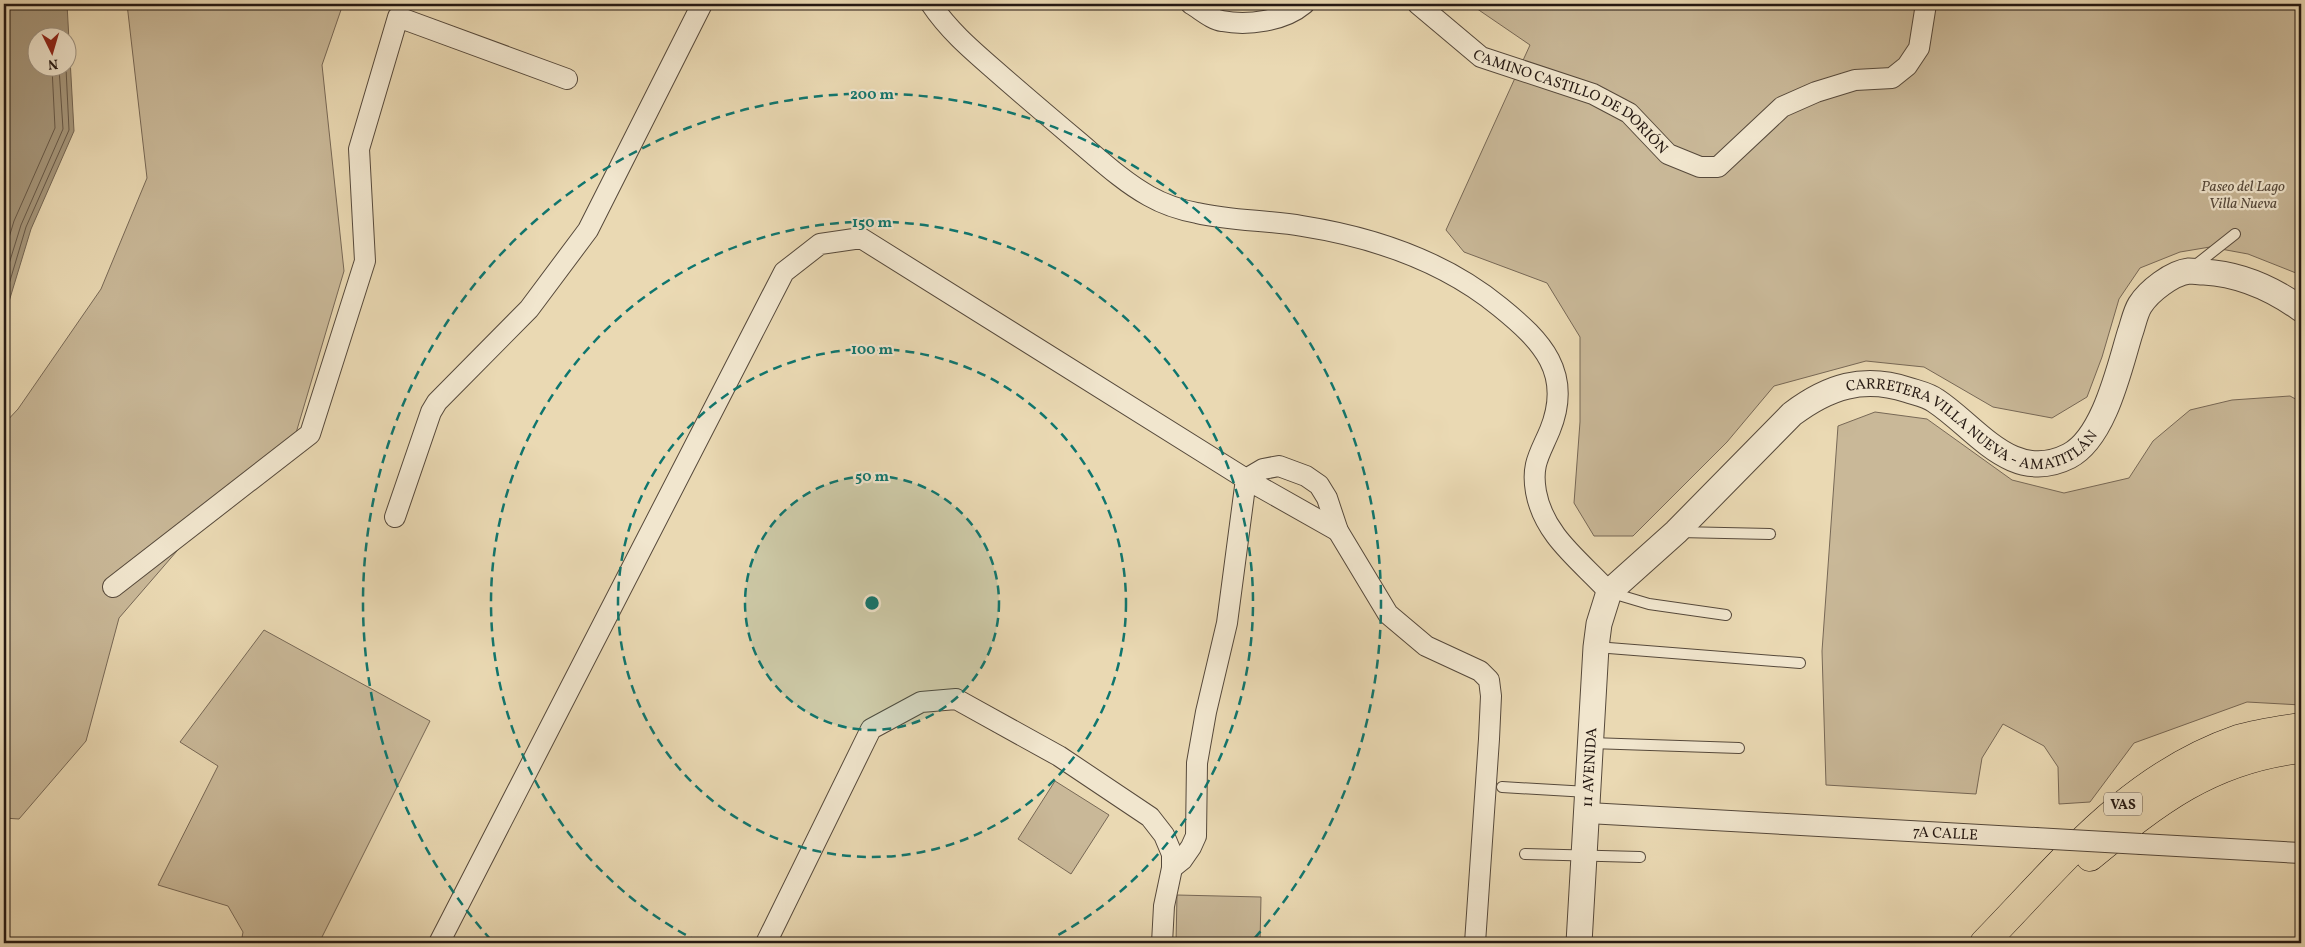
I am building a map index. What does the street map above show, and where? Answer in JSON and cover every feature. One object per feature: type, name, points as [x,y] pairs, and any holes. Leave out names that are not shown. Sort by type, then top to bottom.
[{"type":"highway","name":"VAS","points":[[1984,943],[2108,815],[2168,771],[2192,758],[2240,739],[2301,726]]},
{"type":"highway","name":"VAS","points":[[2008,943],[2088,859],[2145,812],[2182,787],[2239,762],[2266,754],[2301,749]]},
{"type":"street","points":[[395,517],[431,412],[437,402],[529,309],[588,230],[702,4]]},
{"type":"street","points":[[931,4],[945,24],[962,41],[1034,105],[1123,179],[1150,196],[1196,213],[1302,226],[1394,249],[1469,283],[1523,327],[1550,360],[1559,385],[1555,415],[1535,461],[1536,492],[1541,508],[1549,528],[1558,540],[1589,569],[1609,592]]},
{"type":"street","points":[[1191,4],[1220,21],[1252,22],[1278,18],[1298,9],[1304,4]]},
{"type":"street","name":"CAMINO CASTILLO DE DORIÓN","points":[[1418,4],[1481,57],[1593,94],[1629,113],[1668,154],[1700,167],[1718,166],[1782,107],[1816,92],[1855,80],[1892,78],[1907,66],[1919,48],[1926,4]]},
{"type":"street","points":[[113,587],[310,434],[365,261],[359,149],[398,17],[567,79]]},
{"type":"street","points":[[439,943],[784,272],[820,244],[861,238],[1246,479],[1338,531]]},
{"type":"street","name":"CARRETERA VILLA NUEVA - AMATITLÁN","points":[[1609,592],[1676,532],[1792,414],[1821,394],[1849,385],[1884,384],[1921,394],[1935,400],[2002,455],[2018,461],[2051,463],[2069,456],[2081,448],[2092,434],[2105,408],[2139,306],[2153,290],[2188,271],[2224,273],[2254,283],[2284,297],[2301,309]]},
{"type":"street","points":[[1246,479],[1263,469],[1279,466],[1306,476],[1319,485],[1327,498],[1338,531],[1388,614],[1426,646],[1480,671],[1489,680],[1491,696],[1489,739],[1475,943]]},
{"type":"street","points":[[1172,868],[1182,860],[1191,848],[1196,836],[1197,763],[1206,712],[1226,623],[1246,479]]},
{"type":"street","name":"11 AVENIDA","points":[[1579,943],[1596,647],[1599,624],[1609,592]]},
{"type":"street","points":[[766,943],[871,729],[921,702],[956,699],[1059,756],[1150,817],[1164,835],[1172,854],[1172,868],[1164,906],[1162,943]]},
{"type":"street","name":"7A CALLE","points":[[1588,802],[2035,838],[2301,853]]},
{"type":"lane","points":[[2188,271],[2235,234]]},
{"type":"lane","points":[[1676,532],[1770,534]]},
{"type":"lane","points":[[1609,592],[1649,604],[1726,615]]},
{"type":"lane","points":[[1596,647],[1800,663]]},
{"type":"lane","points":[[1591,743],[1739,748]]},
{"type":"lane","points":[[1502,787],[1588,802]]},
{"type":"lane","points":[[1525,854],[1640,857]]},
{"type":"green space","points":[[127,4],[343,4],[322,65],[344,271],[296,433],[202,522],[119,618],[86,741],[19,819],[4,818],[4,424],[18,409],[101,289],[147,178]]},
{"type":"green space","name":"Paseo del Lago Villa Nueva","points":[[1470,4],[2301,4],[2301,275],[2248,254],[2210,247],[2180,252],[2140,268],[2119,299],[2102,357],[2087,397],[2052,418],[1993,407],[1924,367],[1866,361],[1774,386],[1727,442],[1633,536],[1594,536],[1574,503],[1580,422],[1580,337],[1547,283],[1464,252],[1446,230],[1530,45]]},
{"type":"green space","points":[[2290,396],[2301,402],[2301,705],[2247,702],[2134,743],[2090,802],[2059,804],[2058,767],[2044,746],[2003,724],[1982,758],[1976,794],[1826,785],[1822,651],[1838,426],[1875,412],[1927,419],[2012,480],[2064,493],[2129,478],[2153,441],[2190,410],[2232,400]]},
{"type":"green space","points":[[264,630],[430,721],[319,943],[241,943],[243,932],[228,906],[158,885],[218,766],[180,742]]},
{"type":"green space","points":[[1055,781],[1109,815],[1071,874],[1018,839]]},
{"type":"green space","points":[[1177,895],[1261,897],[1260,943],[1176,943]]},
{"type":"water","points":[[4,4],[67,4],[68,28],[28,28],[28,78],[71,78],[74,131],[31,229],[4,318]]}]
